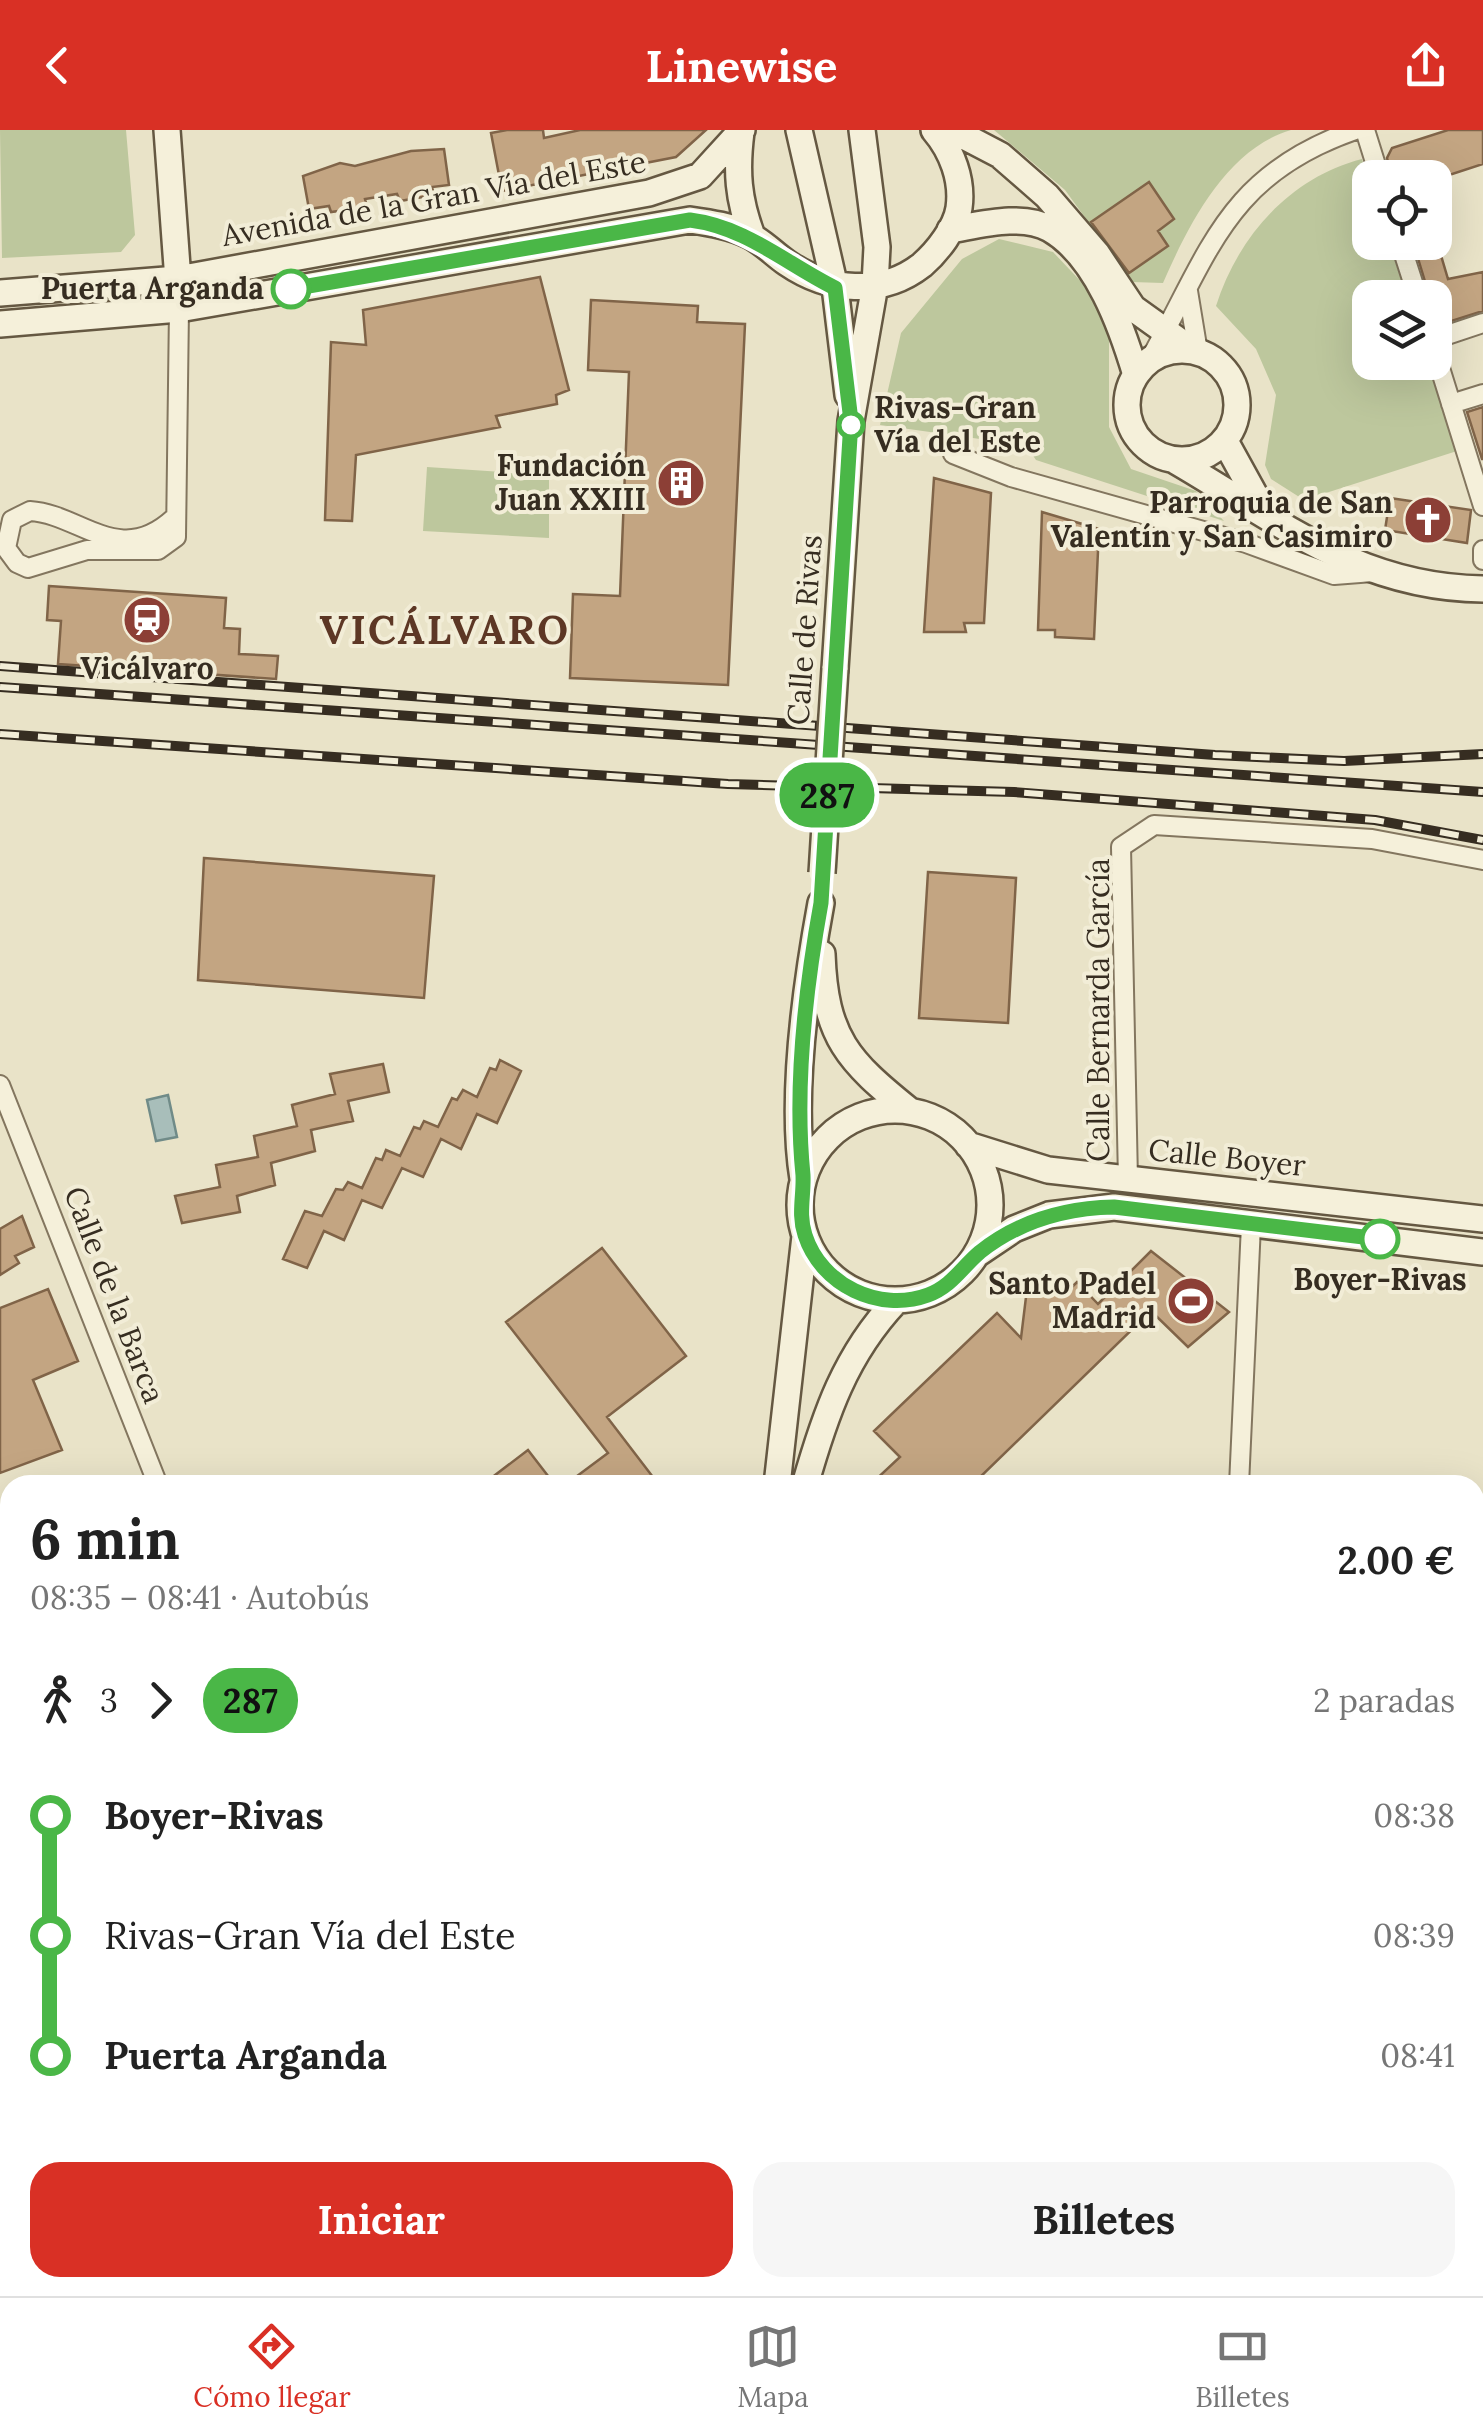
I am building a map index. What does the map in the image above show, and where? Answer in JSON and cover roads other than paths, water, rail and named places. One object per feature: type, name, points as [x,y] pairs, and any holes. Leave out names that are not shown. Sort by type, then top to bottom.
[{"type":"main road","points":[[167,130],[179,309]]},
{"type":"main road","name":"Calle de Rivas","points":[[799,130],[835,288],[851,421]]},
{"type":"main road","name":"Calle de Rivas","points":[[862,130],[877,247],[875,285],[851,421],[822,873],[823,969],[834,1033],[856,1068],[910,1112]]},
{"type":"main road","points":[[835,288],[875,285],[914,270],[950,230],[959,211],[960,192],[953,158],[934,130]]},
{"type":"main road","points":[[952,130],[1000,155],[1046,196],[1097,254],[1133,308],[1214,360],[1236,390],[1234,426],[1224,441],[1210,454],[1174,460]]},
{"type":"main road","name":"Avenida de la Gran Vía del Este","points":[[0,292],[178,279],[678,186],[715,164],[741,131]]},
{"type":"main road","name":"Avenida de la Gran Vía del Este","points":[[741,131],[736,171],[740,204],[752,236]]},
{"type":"main road","points":[[950,230],[996,222],[1026,222],[1050,230],[1100,286],[1142,368]]},
{"type":"main road","name":"Avenida de la Gran Vía del Este","points":[[0,324],[179,309],[656,224],[718,224],[752,236],[790,265],[835,288]]},
{"type":"main road","points":[[1196,352],[1178,350],[1142,368],[1127,405],[1135,435],[1159,456],[1174,460],[1339,559],[1376,572],[1460,589],[1483,589]]},
{"type":"main road","points":[[1224,441],[1268,519]]},
{"type":"main road","name":"Calle de Rivas","points":[[803,1180],[797,1141],[810,968],[821,903]]},
{"type":"main road","points":[[876,1112],[910,1112],[942,1123],[968,1145],[982,1168],[990,1194],[989,1221],[977,1254],[942,1288],[896,1300],[866,1296],[840,1282],[818,1262],[805,1236],[800,1208],[803,1180],[818,1148],[844,1125],[876,1112]]},
{"type":"main road","name":"Calle Boyer","points":[[968,1145],[1048,1170],[1483,1219]]},
{"type":"main road","name":"Calle Boyer","points":[[977,1254],[1014,1229],[1085,1208],[1114,1207],[1483,1252]]},
{"type":"main road","points":[[777,1475],[805,1236]]},
{"type":"main road","points":[[808,1475],[840,1376],[874,1324],[896,1300]]},
{"type":"street","points":[[1142,368],[1228,214],[1265,176],[1329,139],[1355,130]]},
{"type":"street","points":[[1365,130],[1374,160]]},
{"type":"street","points":[[1133,308],[1153,309],[1188,290]]},
{"type":"street","points":[[1188,290],[1196,352]]},
{"type":"street","points":[[173,519],[146,536],[119,538],[97,536],[30,511],[12,520],[6,529],[6,548],[17,563],[28,568],[87,550],[158,550],[176,537],[173,519],[179,309]]},
{"type":"street","points":[[1452,333],[1483,323]]},
{"type":"street","points":[[1444,380],[1483,506]]},
{"type":"street","points":[[1451,404],[1483,394]]},
{"type":"street","points":[[953,454],[1011,477],[1246,543],[1334,575],[1376,572]]},
{"type":"street","points":[[1246,543],[1268,519]]},
{"type":"street","points":[[1483,550],[1483,560]]},
{"type":"street","name":"Calle Bernarda García","points":[[1128,1180],[1121,846],[1154,825],[1372,839],[1483,860]]},
{"type":"street","name":"Calle de la Barca","points":[[0,1085],[154,1475]]},
{"type":"street","points":[[0,1132],[18,1124]]},
{"type":"street","points":[[1239,1475],[1250,1225]]},
{"type":"water","points":[[168,1095],[177,1137],[156,1141],[147,1100]]},
{"type":"railway","points":[[0,666],[1215,755],[1344,761],[1483,754]]},
{"type":"railway","points":[[0,687],[1483,792]]},
{"type":"railway","points":[[0,734],[728,784],[1014,792],[1375,820],[1483,840]]},
{"type":"place","name":"Puerta Arganda","points":[[291,289]]},
{"type":"place","name":"Rivas-Gran Vía del Este","points":[[851,425]]},
{"type":"place","name":"Fundación Juan XXIII","points":[[681,483]]},
{"type":"place","name":"Parroquia de San Valentín y San Casimiro","points":[[1428,520]]},
{"type":"place","name":"Vicálvaro","points":[[147,620]]},
{"type":"place","name":"Boyer-Rivas","points":[[1380,1239]]},
{"type":"place","name":"Santo Padel Madrid","points":[[1191,1301]]},
{"type":"district","name":"VICÁLVARO","points":[[445,630]]}]
